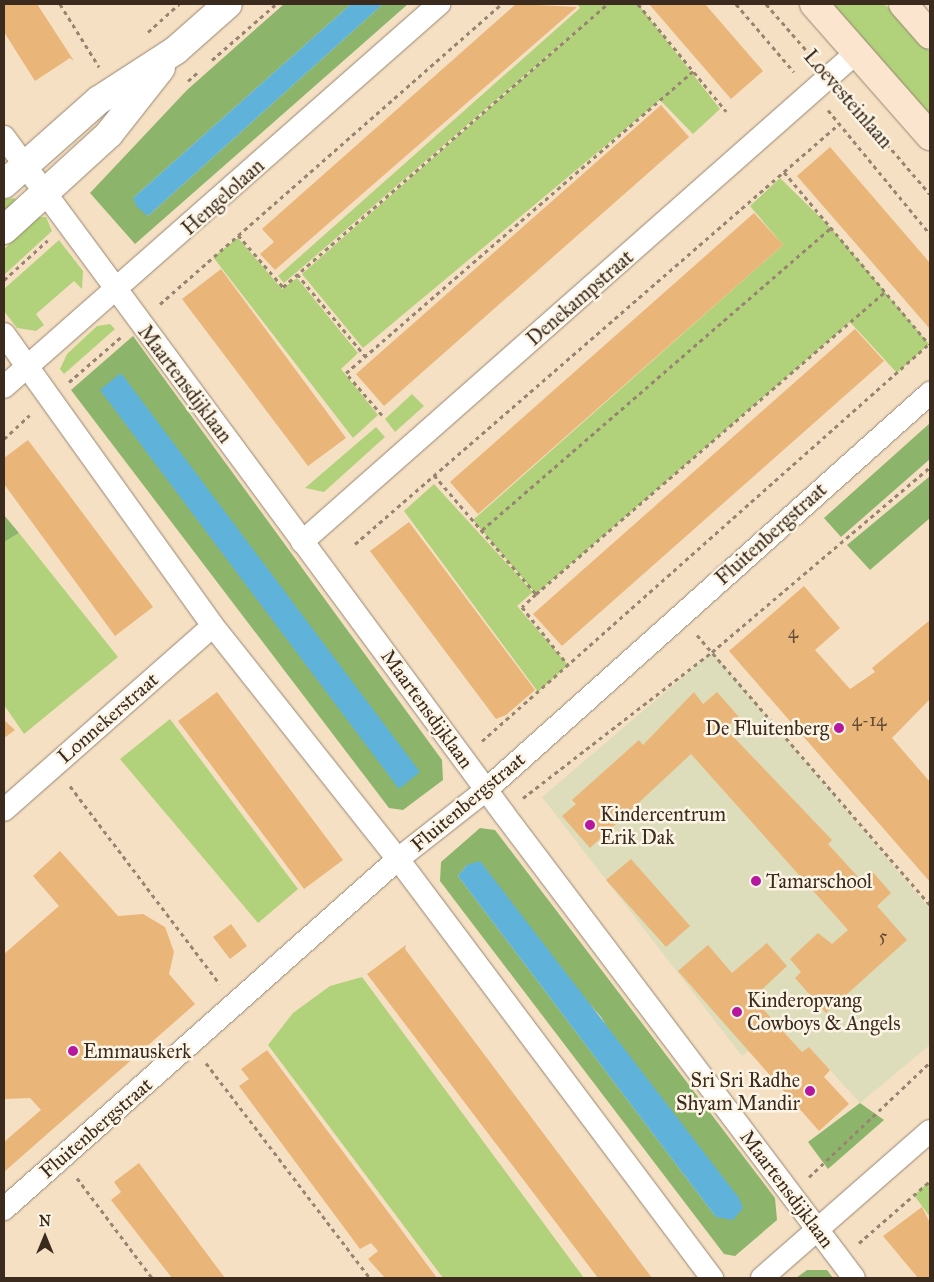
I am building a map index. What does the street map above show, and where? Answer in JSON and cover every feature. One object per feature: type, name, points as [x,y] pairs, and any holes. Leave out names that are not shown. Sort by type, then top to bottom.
[{"type":"main road","name":"Loevesteinlaan","points":[[814,4],[930,136]]},
{"type":"main road","points":[[904,4],[930,35]]},
{"type":"street","points":[[4,184],[99,100],[176,50],[228,4]]},
{"type":"street","name":"Hengelolaan","points":[[4,387],[119,289],[440,4]]},
{"type":"street","points":[[4,230],[108,134],[176,50]]},
{"type":"street","name":"Denekampstraat","points":[[302,542],[813,93],[856,52]]},
{"type":"street","name":"Maartensdijklaan","points":[[4,138],[26,163],[119,289],[139,322],[486,790],[854,1278]]},
{"type":"street","points":[[4,334],[29,365],[49,398],[213,626],[398,859],[712,1278]]},
{"type":"street","name":"Fluitenbergstraat","points":[[4,1209],[398,859],[486,790],[680,614],[930,393]]},
{"type":"street","name":"Lonnekerstraat","points":[[4,810],[213,626]]},
{"type":"street","points":[[762,1278],[818,1231],[930,1131]]},
{"type":"path","points":[[60,4],[102,72]]},
{"type":"path","points":[[4,438],[501,4]]},
{"type":"path","points":[[238,235],[283,287],[607,4]]},
{"type":"path","points":[[638,4],[726,111]]},
{"type":"path","points":[[736,4],[840,124],[930,234]]},
{"type":"path","name":"Loevesteinlaan","points":[[766,4],[930,194]]},
{"type":"path","points":[[382,415],[346,373],[693,71]]},
{"type":"path","points":[[356,544],[840,124]]},
{"type":"path","points":[[462,757],[930,344],[784,172]]},
{"type":"path","points":[[482,530],[831,228]]},
{"type":"path","points":[[297,274],[365,356]]},
{"type":"path","points":[[568,665],[522,607],[885,292]]},
{"type":"path","points":[[504,814],[712,652],[930,468]]},
{"type":"path","points":[[434,475],[536,594]]},
{"type":"path","points":[[680,614],[930,905]]},
{"type":"path","points":[[55,765],[222,986]]},
{"type":"path","points":[[192,1044],[370,1278]]},
{"type":"path","points":[[794,1198],[818,1164],[930,1062]]},
{"type":"path","points":[[62,1158],[152,1278]]},
{"type":"path","points":[[841,1260],[930,1181]]},
{"type":"shaded area","name":"Tamarschool","points":[[712,652],[930,909],[930,1045],[860,1103],[809,1047],[802,1052],[779,1025],[742,1056],[542,797]]},
{"type":"green space","points":[[284,4],[351,4],[133,198],[148,216],[383,4],[408,4],[135,244],[90,193],[187,90]]},
{"type":"green space","points":[[577,4],[638,4],[720,109],[693,134],[660,100],[363,348],[302,274],[589,20],[284,283],[278,276],[580,8]]},
{"type":"green space","points":[[832,4],[883,4],[898,14],[930,52],[930,117]]},
{"type":"green space","points":[[780,178],[831,228],[929,344],[897,373],[850,322],[536,594],[473,520],[783,245],[750,206]]},
{"type":"green space","points":[[14,198],[17,201],[4,221],[4,199]]},
{"type":"green space","points":[[39,217],[46,217],[52,231],[4,275],[4,249]]},
{"type":"green space","points":[[238,238],[282,289],[297,278],[358,353],[341,369],[378,415],[353,438],[213,257]]},
{"type":"green space","points":[[59,240],[83,271],[82,289],[74,281],[36,314],[44,325],[36,331],[17,328],[4,311],[4,289]]},
{"type":"green space","points":[[110,324],[115,329],[64,374],[60,369],[67,354],[97,326]]},
{"type":"green space","points":[[133,336],[442,760],[443,780],[403,810],[389,808],[71,390]]},
{"type":"green space","points":[[412,394],[424,406],[395,432],[385,419]]},
{"type":"green space","points":[[930,423],[930,459],[841,537],[824,518]]},
{"type":"green space","points":[[376,427],[385,437],[324,492],[305,488]]},
{"type":"green space","points":[[930,476],[930,518],[870,570],[847,545]]},
{"type":"green space","points":[[434,484],[533,592],[517,606],[568,665],[538,692],[404,511]]},
{"type":"green space","points":[[4,515],[19,533],[4,542]]},
{"type":"green space","points":[[19,533],[118,657],[24,734],[4,705],[4,542]]},
{"type":"green space","points":[[170,719],[298,889],[258,923],[120,759]]},
{"type":"green space","points":[[480,828],[495,830],[775,1198],[777,1220],[735,1256],[724,1254],[440,881],[441,862]],"holes":[[[467,865],[601,1017],[716,1217],[458,876]]]},
{"type":"green space","points":[[362,977],[584,1278],[443,1278],[268,1045],[293,1013],[330,986]]},
{"type":"green space","points":[[860,1103],[884,1120],[828,1169],[808,1142]]},
{"type":"green space","points":[[930,1181],[930,1217],[914,1195]]},
{"type":"green space","points":[[807,1270],[827,1270],[833,1278],[796,1278]]},
{"type":"water","points":[[351,4],[383,4],[148,216],[137,207],[133,198]]},
{"type":"water","points":[[121,373],[420,772],[399,789],[100,390]]},
{"type":"water","points":[[480,861],[739,1198],[743,1208],[733,1220],[716,1217],[458,876],[467,865]]},
{"type":"building","points":[[4,4],[37,4],[74,61],[70,58],[35,81],[4,32]]},
{"type":"building","points":[[516,4],[577,7],[275,270],[260,254],[274,242],[262,229]]},
{"type":"building","points":[[649,4],[705,4],[763,71],[731,99]]},
{"type":"building","points":[[661,105],[689,137],[384,406],[356,374]]},
{"type":"building","points":[[830,147],[930,263],[930,329],[797,176]]},
{"type":"building","points":[[754,213],[783,245],[478,514],[450,482]]},
{"type":"building","points":[[221,269],[346,438],[308,466],[182,299]]},
{"type":"building","points":[[855,329],[884,361],[562,646],[533,614]]},
{"type":"building","points":[[28,440],[153,607],[115,636],[4,484],[4,458]]},
{"type":"building","points":[[409,522],[535,690],[506,715],[496,719],[370,551]]},
{"type":"building","name":"De Fluitenberg","points":[[804,586],[840,628],[815,650],[850,689],[875,672],[872,668],[930,620],[930,699],[892,738],[930,782],[930,882],[729,651]]},
{"type":"building","points":[[217,692],[343,860],[304,889],[178,721]]},
{"type":"building","points":[[694,692],[703,704],[717,692],[739,717],[725,728],[832,840],[828,844],[860,879],[871,870],[891,893],[877,906],[907,940],[826,1013],[795,978],[801,972],[790,959],[818,933],[832,944],[848,930],[691,754],[590,848],[562,816],[576,804],[572,800],[639,740],[643,745]]},
{"type":"building","points":[[4,720],[15,730],[4,738]]},
{"type":"building","name":"Emmauskerk","points":[[60,851],[118,916],[143,914],[165,927],[174,952],[169,974],[195,1004],[4,1172],[4,1142],[41,1110],[30,1098],[4,1099],[4,954],[59,906],[33,876]]},
{"type":"building","points":[[631,859],[690,926],[666,947],[606,880]]},
{"type":"building","points":[[231,924],[247,946],[230,959],[213,937]]},
{"type":"building","points":[[767,943],[787,966],[753,998],[802,1052],[809,1047],[830,1070],[824,1077],[849,1104],[819,1131],[678,971],[708,945],[732,973]]},
{"type":"building","points":[[406,945],[405,949],[652,1278],[598,1278],[367,974]]},
{"type":"building","points":[[267,1050],[437,1278],[385,1278],[368,1259],[378,1251],[371,1243],[360,1249],[239,1086],[249,1079],[241,1069]]},
{"type":"building","points":[[139,1163],[225,1278],[172,1278],[111,1200],[121,1192],[114,1182]]},
{"type":"building","points":[[922,1207],[930,1223],[930,1278],[918,1278],[883,1236]]},
{"type":"place","name":"De Fluitenberg","points":[[839,728]]},
{"type":"place","name":"Kindercentrum Erik Dak","points":[[590,825]]},
{"type":"place","name":"Tamarschool","points":[[756,881]]},
{"type":"place","name":"Kinderopvang Cowboys & Angels","points":[[737,1012]]},
{"type":"place","name":"Emmauskerk","points":[[73,1051]]},
{"type":"place","name":"Sri Sri Radhe Shyam Mandir","points":[[810,1091]]}]
